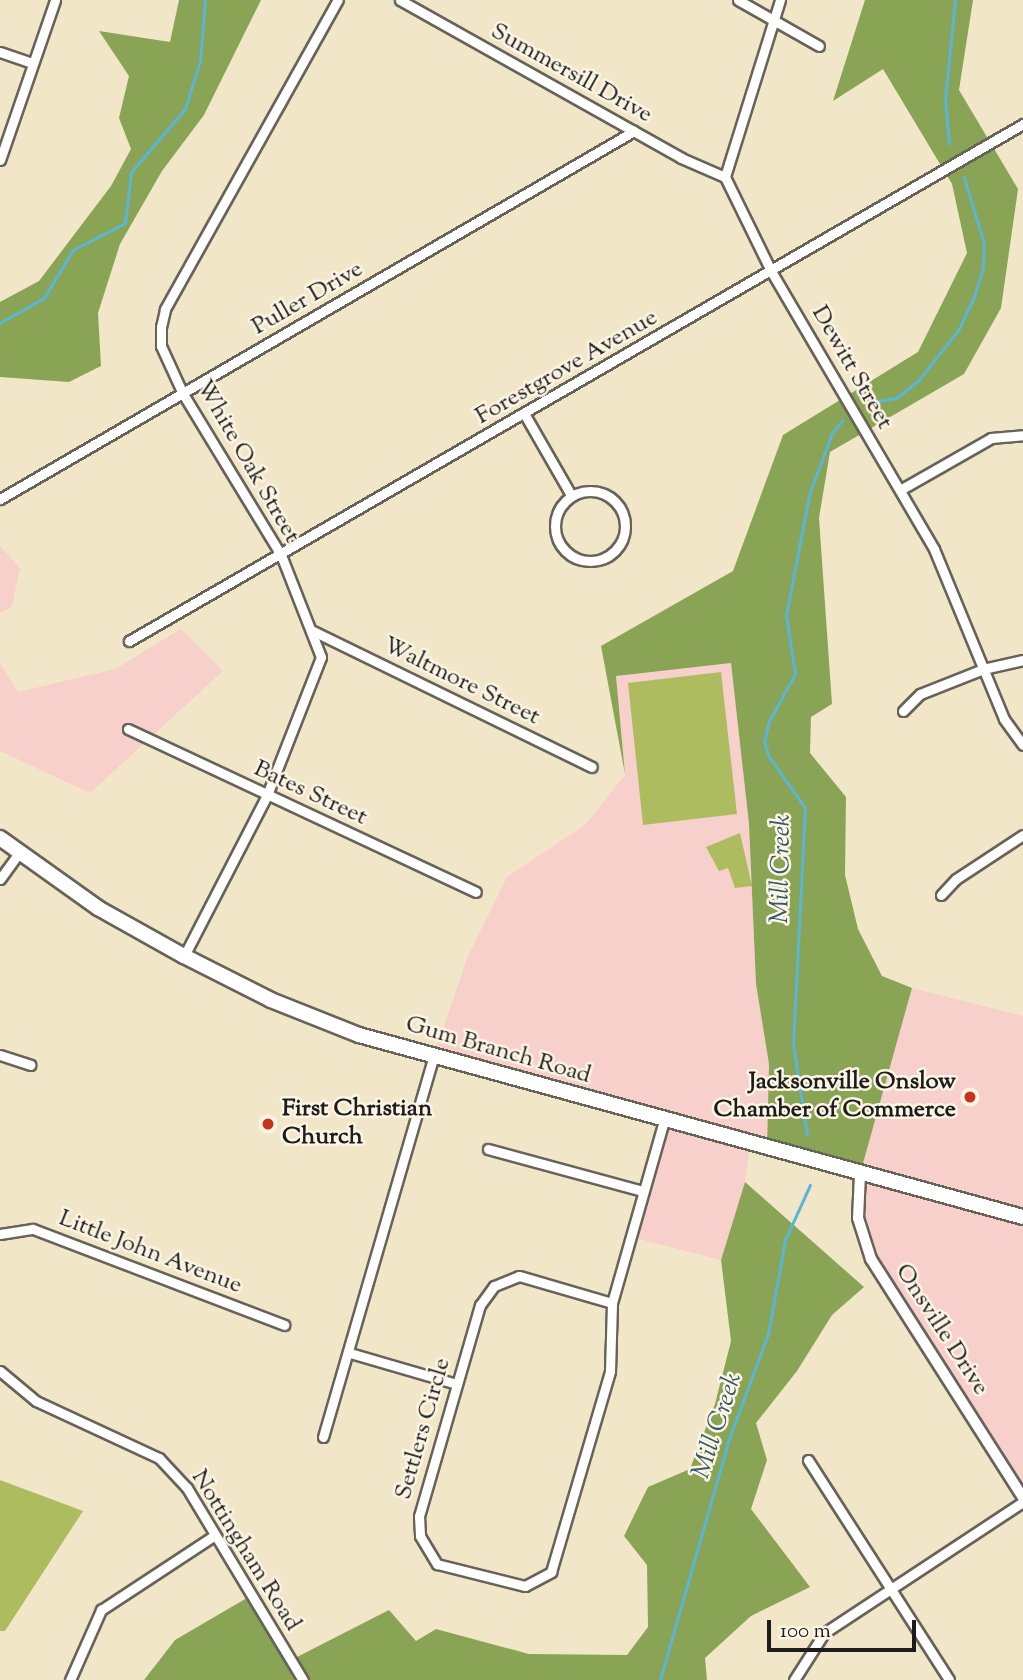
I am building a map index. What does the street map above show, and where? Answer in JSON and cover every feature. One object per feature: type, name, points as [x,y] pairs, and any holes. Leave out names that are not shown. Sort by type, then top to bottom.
[{"type":"main road","name":"Gum Branch Road","points":[[0,838],[98,908],[271,1000],[433,1058],[1023,1217]]},
{"type":"street","points":[[0,160],[55,0]]},
{"type":"street","name":"White Oak Street","points":[[184,956],[267,795],[321,657],[281,555],[183,394],[161,346],[165,309],[338,0]]},
{"type":"street","name":"Summersill Drive","points":[[400,0],[634,131],[725,177]]},
{"type":"street","points":[[738,0],[820,46]]},
{"type":"street","points":[[725,177],[780,0]]},
{"type":"street","points":[[0,52],[32,64]]},
{"type":"street","name":"Forestgrove Avenue","points":[[129,641],[525,415],[1023,124]]},
{"type":"street","name":"Puller Drive","points":[[0,499],[634,131]]},
{"type":"street","name":"Dewitt Street","points":[[725,177],[771,271],[934,549],[1004,719],[1023,745]]},
{"type":"street","points":[[525,415],[571,495]]},
{"type":"street","points":[[900,490],[991,438],[1023,435]]},
{"type":"street","points":[[599,491],[615,501],[624,520],[624,534],[605,557],[589,561],[565,551],[554,531],[555,517],[571,495],[599,491]]},
{"type":"street","name":"Waltmore Street","points":[[313,631],[592,767]]},
{"type":"street","points":[[903,711],[920,694],[983,669],[1023,660]]},
{"type":"street","name":"Bates Street","points":[[128,729],[476,892]]},
{"type":"street","points":[[941,895],[956,878],[1023,835]]},
{"type":"street","points":[[0,879],[19,853]]},
{"type":"street","points":[[0,1055],[30,1065]]},
{"type":"street","points":[[323,1437],[350,1353],[433,1058]]},
{"type":"street","name":"Settlers Circle","points":[[612,1303],[519,1276],[494,1286],[480,1305],[419,1516],[420,1536],[437,1564],[525,1586],[551,1572],[610,1371],[612,1303],[664,1121]]},
{"type":"street","points":[[488,1149],[643,1191]]},
{"type":"street","name":"Onsville Drive","points":[[860,1174],[858,1219],[871,1259],[1023,1500]]},
{"type":"street","name":"Little John Avenue","points":[[0,1234],[33,1229],[284,1325]]},
{"type":"street","points":[[350,1353],[457,1384]]},
{"type":"street","name":"Nottingham Road","points":[[0,1371],[36,1401],[159,1458],[187,1488],[303,1680]]},
{"type":"street","points":[[808,1460],[949,1680]]},
{"type":"street","points":[[794,1680],[824,1633],[1023,1500]]},
{"type":"street","points":[[70,1680],[101,1610],[215,1535]]},
{"type":"shaded area","points":[[0,546],[20,568],[12,606],[0,613]]},
{"type":"shaded area","points":[[181,629],[223,671],[90,793],[0,751],[0,663],[18,692],[115,669]]},
{"type":"shaded area","points":[[731,662],[749,824],[756,984],[769,1064],[767,1148],[750,1144],[745,1182],[721,1260],[627,1236],[663,1121],[433,1058],[468,956],[507,877],[585,825],[625,775],[616,676]]},
{"type":"shaded area","points":[[912,988],[1023,1016],[1023,1498],[863,1241],[860,1174]]},
{"type":"green space","points":[[179,0],[261,0],[204,115],[162,171],[120,244],[98,313],[101,366],[69,382],[0,377],[0,302],[39,281],[111,186],[131,149],[119,118],[129,76],[99,31],[170,42]]},
{"type":"green space","points":[[865,0],[973,0],[959,90],[1018,189],[1001,308],[964,374],[830,452],[819,518],[832,704],[811,717],[810,753],[846,797],[845,875],[858,929],[882,976],[912,988],[860,1174],[767,1148],[769,1064],[756,984],[749,824],[731,663],[616,676],[625,774],[601,646],[733,571],[783,435],[918,352],[967,253],[952,184],[883,69],[833,101]]},
{"type":"green space","points":[[721,672],[737,814],[643,825],[628,683]]},
{"type":"green space","points":[[740,833],[752,886],[735,888],[728,868],[719,871],[706,847]]},
{"type":"green space","points":[[745,1182],[864,1287],[832,1315],[797,1371],[756,1423],[767,1460],[751,1509],[810,1587],[751,1616],[705,1658],[707,1680],[144,1680],[175,1640],[252,1595],[291,1660],[389,1610],[416,1641],[436,1629],[529,1654],[627,1655],[648,1627],[647,1565],[624,1536],[648,1487],[690,1469],[715,1404],[731,1341],[721,1260]]},
{"type":"green space","points":[[0,1480],[83,1511],[5,1631],[0,1631]]},
{"type":"waterway","points":[[0,323],[44,298],[73,250],[125,223],[131,172],[185,109],[200,61],[205,0]]},
{"type":"waterway","name":"Mill Creek","points":[[949,144],[945,100],[955,0]]},
{"type":"waterway","name":"Mill Creek","points":[[873,402],[896,398],[919,380],[959,329],[974,297],[983,268],[984,244],[964,178]]},
{"type":"waterway","name":"Mill Creek","points":[[807,1135],[793,1045],[805,808],[769,757],[764,742],[769,721],[795,674],[786,616],[809,495],[832,433],[842,421]]},
{"type":"waterway","name":"Mill Creek","points":[[660,1680],[729,1439],[768,1334],[785,1240],[810,1185]]},
{"type":"place","name":"Jacksonville Onslow Chamber of Commerce","points":[[970,1097]]},
{"type":"place","name":"First Christian Church","points":[[268,1124]]}]
